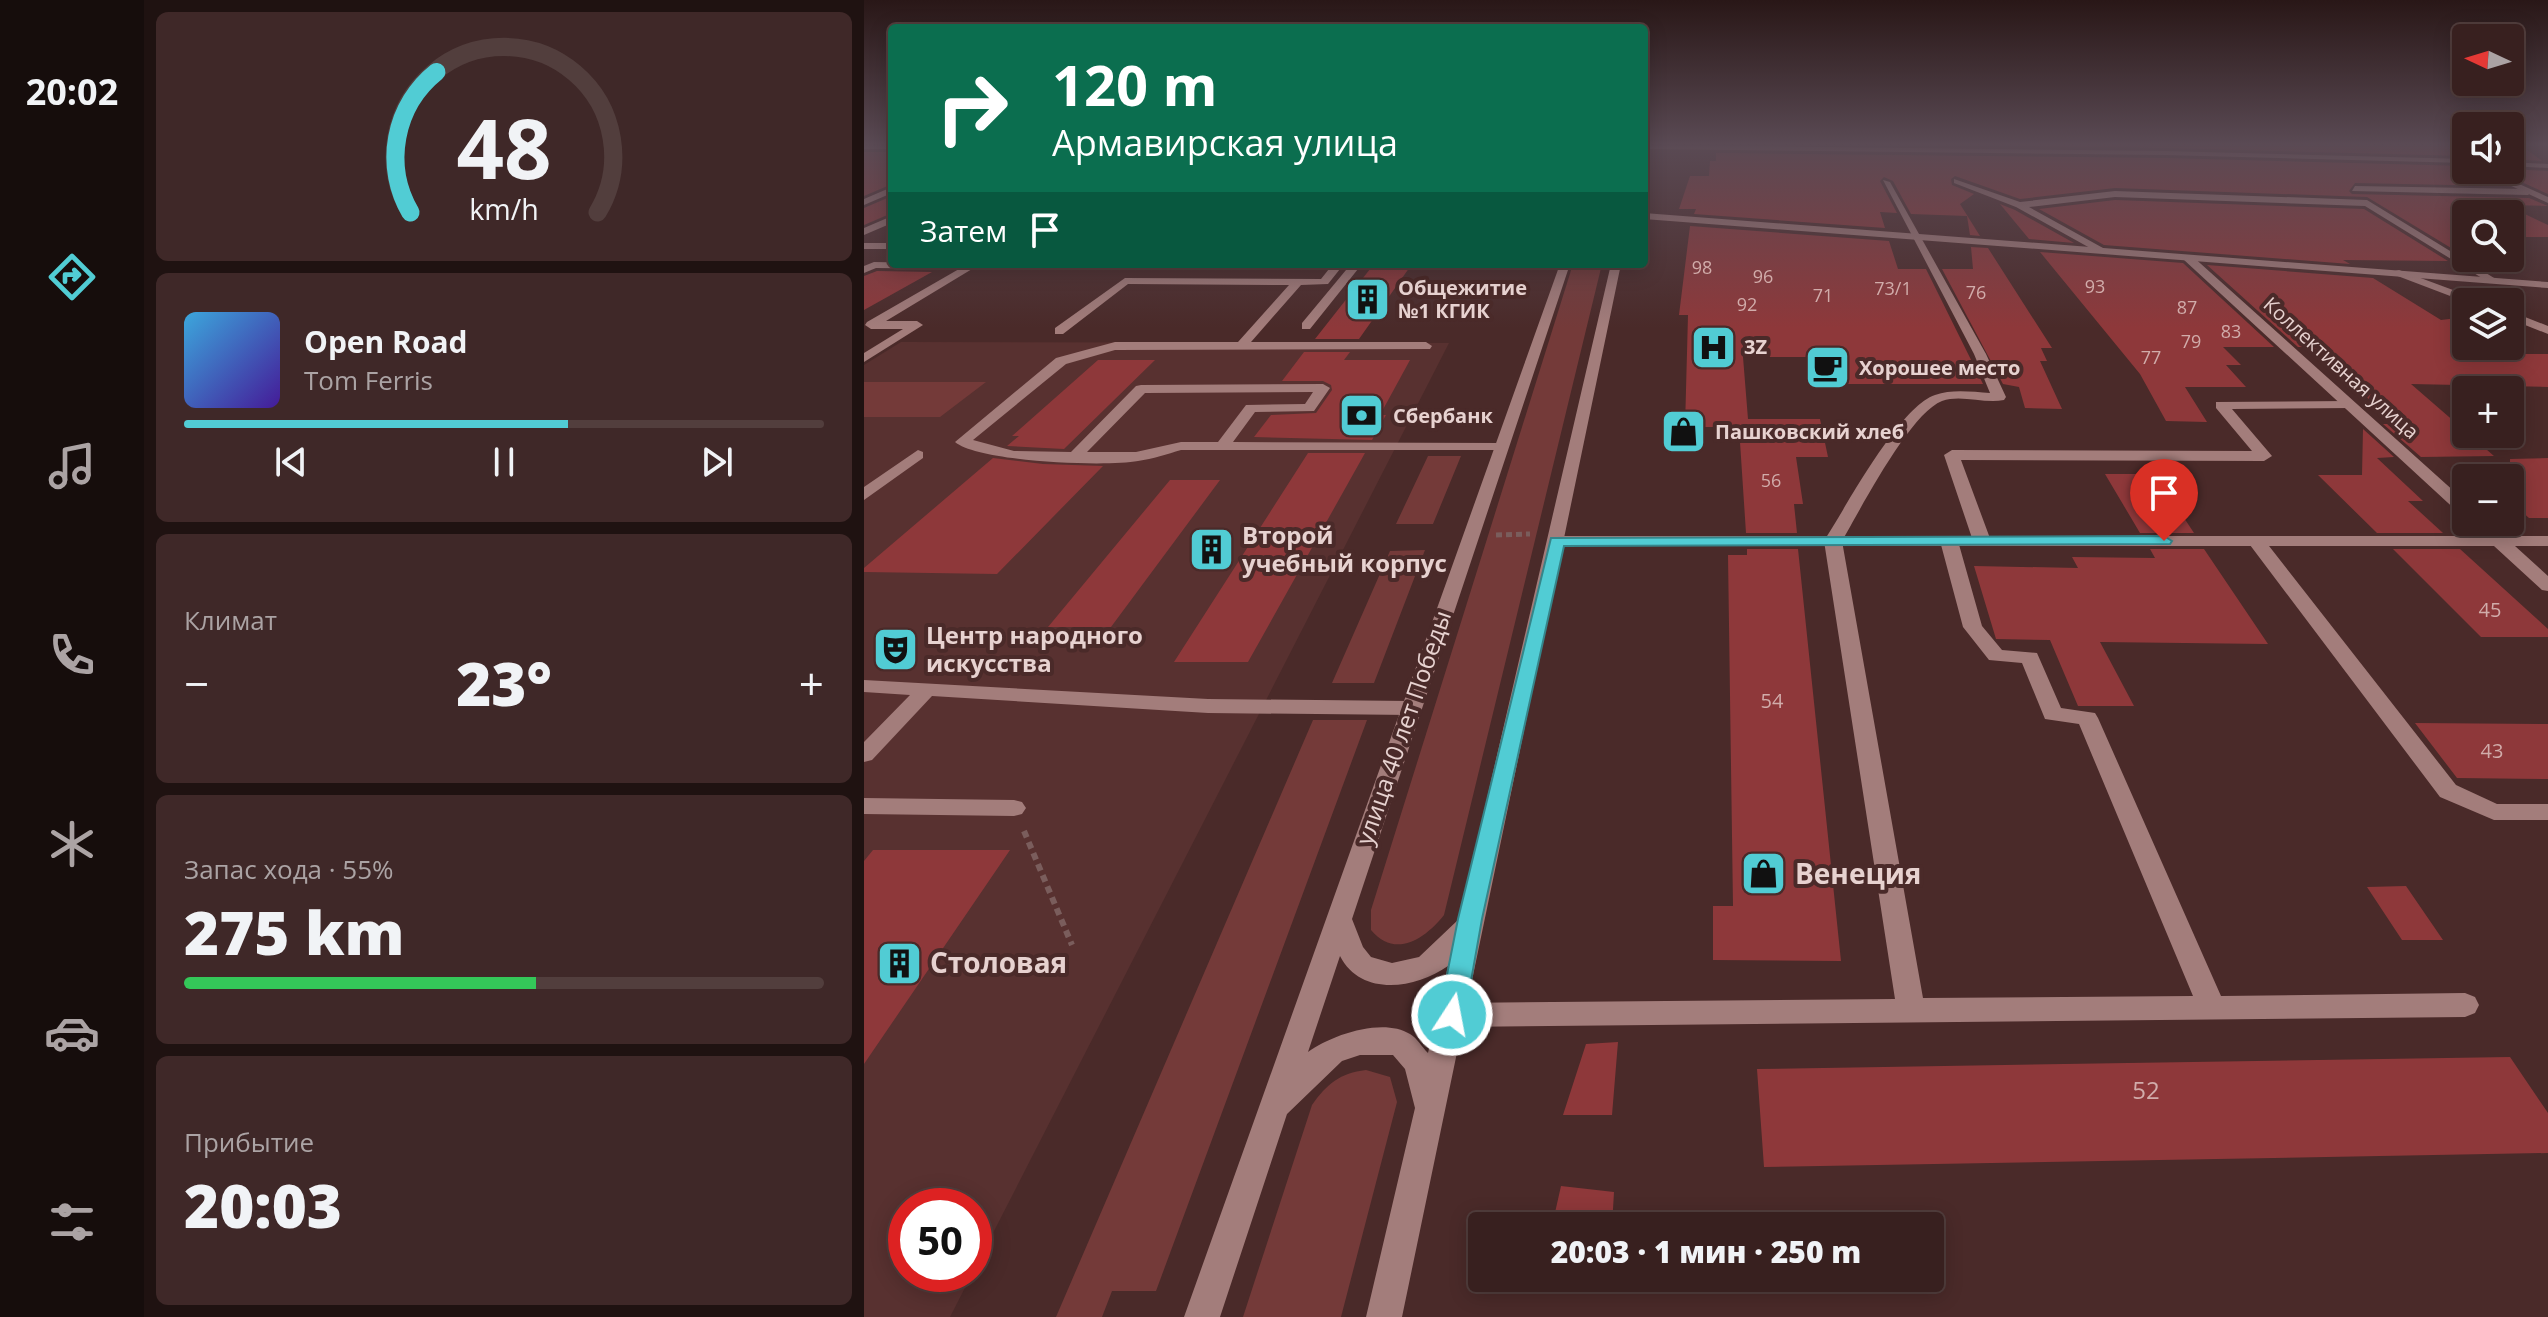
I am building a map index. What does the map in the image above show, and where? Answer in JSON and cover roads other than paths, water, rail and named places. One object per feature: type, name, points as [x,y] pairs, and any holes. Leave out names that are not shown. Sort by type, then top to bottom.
[{"type":"street","points":[[1899,205],[1980,354],[1999,397],[1937,398],[1925,405],[1907,425],[1833,541],[1911,1012]]},
{"type":"street","points":[[2020,205],[2099,250]]},
{"type":"street","points":[[2371,205],[2494,281]]},
{"type":"street","points":[[1648,216],[2548,285]]},
{"type":"street","points":[[864,232],[888,221]]},
{"type":"street","points":[[864,246],[888,246]]},
{"type":"street","name":"Коллективная улица","points":[[2187,257],[2452,498]]},
{"type":"street","points":[[864,270],[874,265],[888,265]]},
{"type":"street","points":[[864,358],[917,325],[871,325],[969,268]]},
{"type":"street","points":[[1059,331],[1125,281],[1324,282],[1336,268]]},
{"type":"street","points":[[1306,326],[1354,268]]},
{"type":"street","name":"улица 40 лет Победы","points":[[1202,1317],[1564,268]]},
{"type":"street","name":"улица 40 лет Победы","points":[[1384,1317],[1428,1110],[1452,1015],[1547,537],[1615,268]]},
{"type":"street","points":[[2399,273],[2452,293]]},
{"type":"street","points":[[1241,346],[1298,282]]},
{"type":"street","points":[[2524,321],[2548,330]]},
{"type":"street","points":[[1426,346],[1115,346],[1061,361],[962,442],[1014,456],[1074,457],[1136,457],[1181,446],[1500,447]]},
{"type":"street","points":[[1074,457],[1141,389],[1323,388],[1309,408],[1251,408],[1222,446]]},
{"type":"street","points":[[1982,541],[1952,455],[2264,456],[2221,405],[2348,405]]},
{"type":"street","points":[[865,494],[918,455]]},
{"type":"street","points":[[2493,536],[2548,586]]},
{"type":"street","points":[[1547,537],[1833,541],[2548,541]]},
{"type":"street","points":[[1949,541],[1973,627],[1996,656],[2030,657],[2053,714],[2087,718],[2213,1009]]},
{"type":"street","points":[[2256,541],[2448,791],[2494,812],[2548,812]]},
{"type":"street","points":[[864,686],[1208,706],[1411,708]]},
{"type":"street","points":[[864,755],[928,688]]},
{"type":"street","points":[[864,806],[1014,808]]},
{"type":"street","name":"улица 40 лет Победы","points":[[1340,920],[1351,953],[1364,968],[1395,976],[1419,970],[1450,950],[1470,919]]},
{"type":"street","points":[[1452,1015],[2465,1005]]},
{"type":"street","name":"улица 40 лет Победы","points":[[1275,1109],[1312,1067],[1338,1046],[1368,1039],[1401,1043],[1419,1064],[1428,1110]]},
{"type":"place","name":"Общежитие №1 КГИК","points":[[1367,299]]},
{"type":"place","name":"3Z","points":[[1713,347]]},
{"type":"place","name":"Хорошее место","points":[[1828,368]]},
{"type":"place","name":"Сбербанк","points":[[1362,416]]},
{"type":"place","name":"Пашковский хлеб","points":[[1684,432]]},
{"type":"place","name":"Второй учебный корпус","points":[[1211,550]]},
{"type":"place","name":"Центр народного искусства","points":[[895,650]]},
{"type":"place","name":"Венеция","points":[[1764,874]]},
{"type":"place","name":"Столовая","points":[[899,963]]}]
